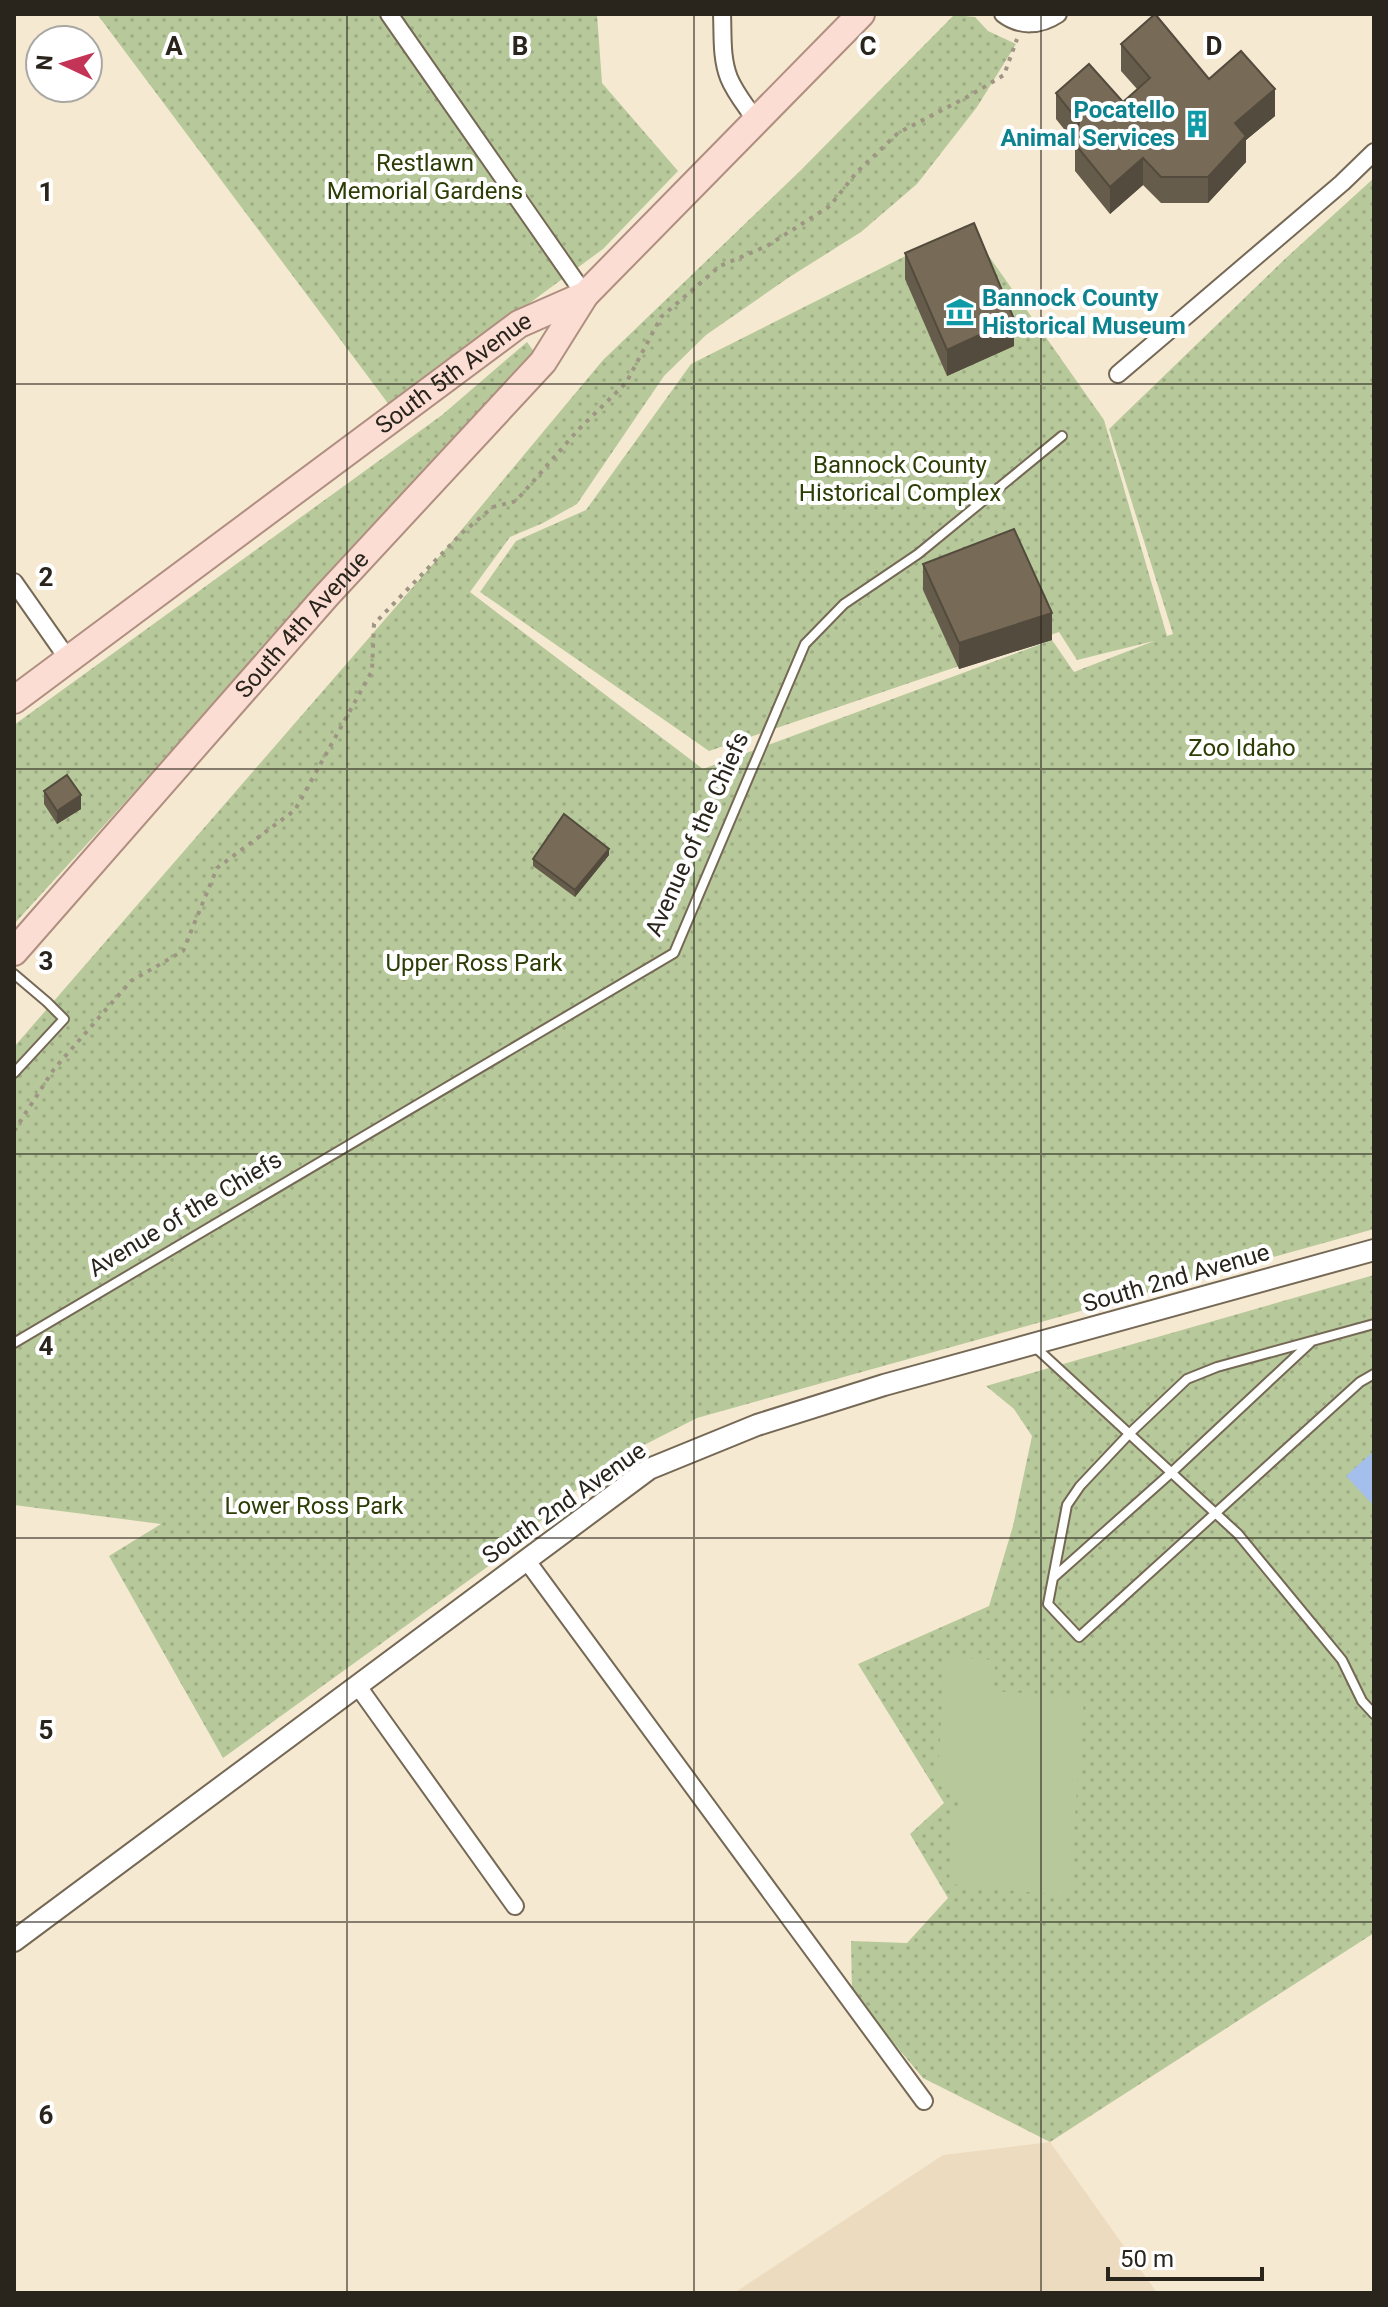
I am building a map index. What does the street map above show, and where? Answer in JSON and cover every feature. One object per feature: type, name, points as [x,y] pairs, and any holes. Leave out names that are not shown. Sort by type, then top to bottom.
[{"type":"main road","name":"South 5th Avenue","points":[[14,700],[519,324],[585,295],[861,14]]},
{"type":"main road","name":"South 4th Avenue","points":[[14,952],[326,596],[543,362],[585,295]]},
{"type":"street","points":[[389,14],[585,295]]},
{"type":"street","points":[[722,14],[728,76],[756,121]]},
{"type":"street","points":[[1003,14],[1021,23],[1034,24],[1058,14]]},
{"type":"street","points":[[1118,374],[1342,183],[1374,152]]},
{"type":"street","points":[[14,582],[68,659]]},
{"type":"street","name":"South 2nd Avenue","points":[[14,1941],[649,1469],[757,1425],[884,1385],[1374,1250]]},
{"type":"street","points":[[527,1561],[924,2101]]},
{"type":"street","points":[[357,1685],[515,1906]]},
{"type":"lane","name":"Avenue of the Chiefs","points":[[14,1343],[674,953],[805,644],[844,604],[918,554],[1062,436]]},
{"type":"lane","points":[[14,974],[64,1019],[14,1073]]},
{"type":"lane","points":[[1374,1324],[1217,1367],[1187,1379],[1130,1433],[1080,1486],[1067,1505],[1048,1604],[1079,1637],[1360,1382],[1374,1374]]},
{"type":"lane","points":[[1053,1577],[1172,1472],[1312,1341]]},
{"type":"lane","points":[[1033,1345],[1238,1534],[1342,1660],[1362,1701],[1374,1714]]},
{"type":"path","points":[[14,1131],[54,1069],[131,981],[183,951],[217,868],[295,810],[372,671],[374,624],[462,533],[493,507],[516,501],[578,430],[626,383],[661,317],[720,266],[767,246],[830,206],[856,173],[898,133],[1004,75],[1021,23]]},
{"type":"shaded area","points":[[1050,2142],[1157,2293],[734,2293],[943,2155]]},
{"type":"green space","name":"Restlawn Memorial Gardens","points":[[97,14],[597,14],[602,83],[678,171],[603,249],[390,406]]},
{"type":"green space","points":[[954,15],[975,17],[988,31],[1016,44],[977,107],[917,184],[861,232],[706,335],[664,376],[577,504],[510,537],[470,592],[703,769],[1052,640],[1074,672],[1154,641],[1077,660],[1059,632],[709,751],[480,592],[516,541],[586,510],[691,364],[967,225],[1104,420],[1167,636],[1173,634],[1109,429],[1286,258],[1374,178],[1374,1229],[697,1418],[605,1465],[490,1565],[223,1758],[109,1556],[161,1524],[14,1505],[14,1047],[433,564],[603,360],[801,170]]},
{"type":"green space","points":[[527,342],[535,353],[14,924],[14,725],[442,415]]},
{"type":"green space","points":[[1374,1275],[1374,1933],[1050,2142],[923,2078],[852,1993],[851,1941],[907,1943],[948,1898],[910,1834],[944,1803],[858,1664],[989,1606],[1013,1526],[1032,1436],[1014,1409],[986,1386]]},
{"type":"green space","points":[[945,1657],[995,1660],[993,1691],[1084,1697],[1069,1896],[949,1884],[953,1816],[963,1809],[938,1773]]},
{"type":"water","points":[[1374,1451],[1374,1506],[1346,1476]]},
{"type":"building","name":"Pocatello Animal Services","points":[[1155,14],[1209,79],[1241,51],[1275,89],[1235,123],[1246,136],[1208,177],[1161,177],[1143,158],[1110,187],[1075,144],[1079,122],[1056,93],[1089,64],[1123,102],[1150,78],[1121,44]]},
{"type":"building","name":"Bannock County Historical Museum","points":[[974,223],[1014,319],[947,350],[905,253]]},
{"type":"building","points":[[1014,529],[1052,613],[959,643],[923,564]]},
{"type":"building","points":[[67,775],[81,795],[57,811],[44,791]]},
{"type":"building","points":[[564,814],[609,849],[575,890],[533,859]]},
{"type":"place","name":"Pocatello Animal Services","points":[[1197,124]]},
{"type":"place","name":"Bannock County Historical Museum","points":[[960,312]]},
{"type":"park label","name":"Bannock County Historical Complex","points":[[900,479]]},
{"type":"park label","name":"Zoo Idaho","points":[[1242,748]]},
{"type":"park label","name":"Upper Ross Park","points":[[474,963]]},
{"type":"park label","name":"Lower Ross Park","points":[[314,1506]]}]
